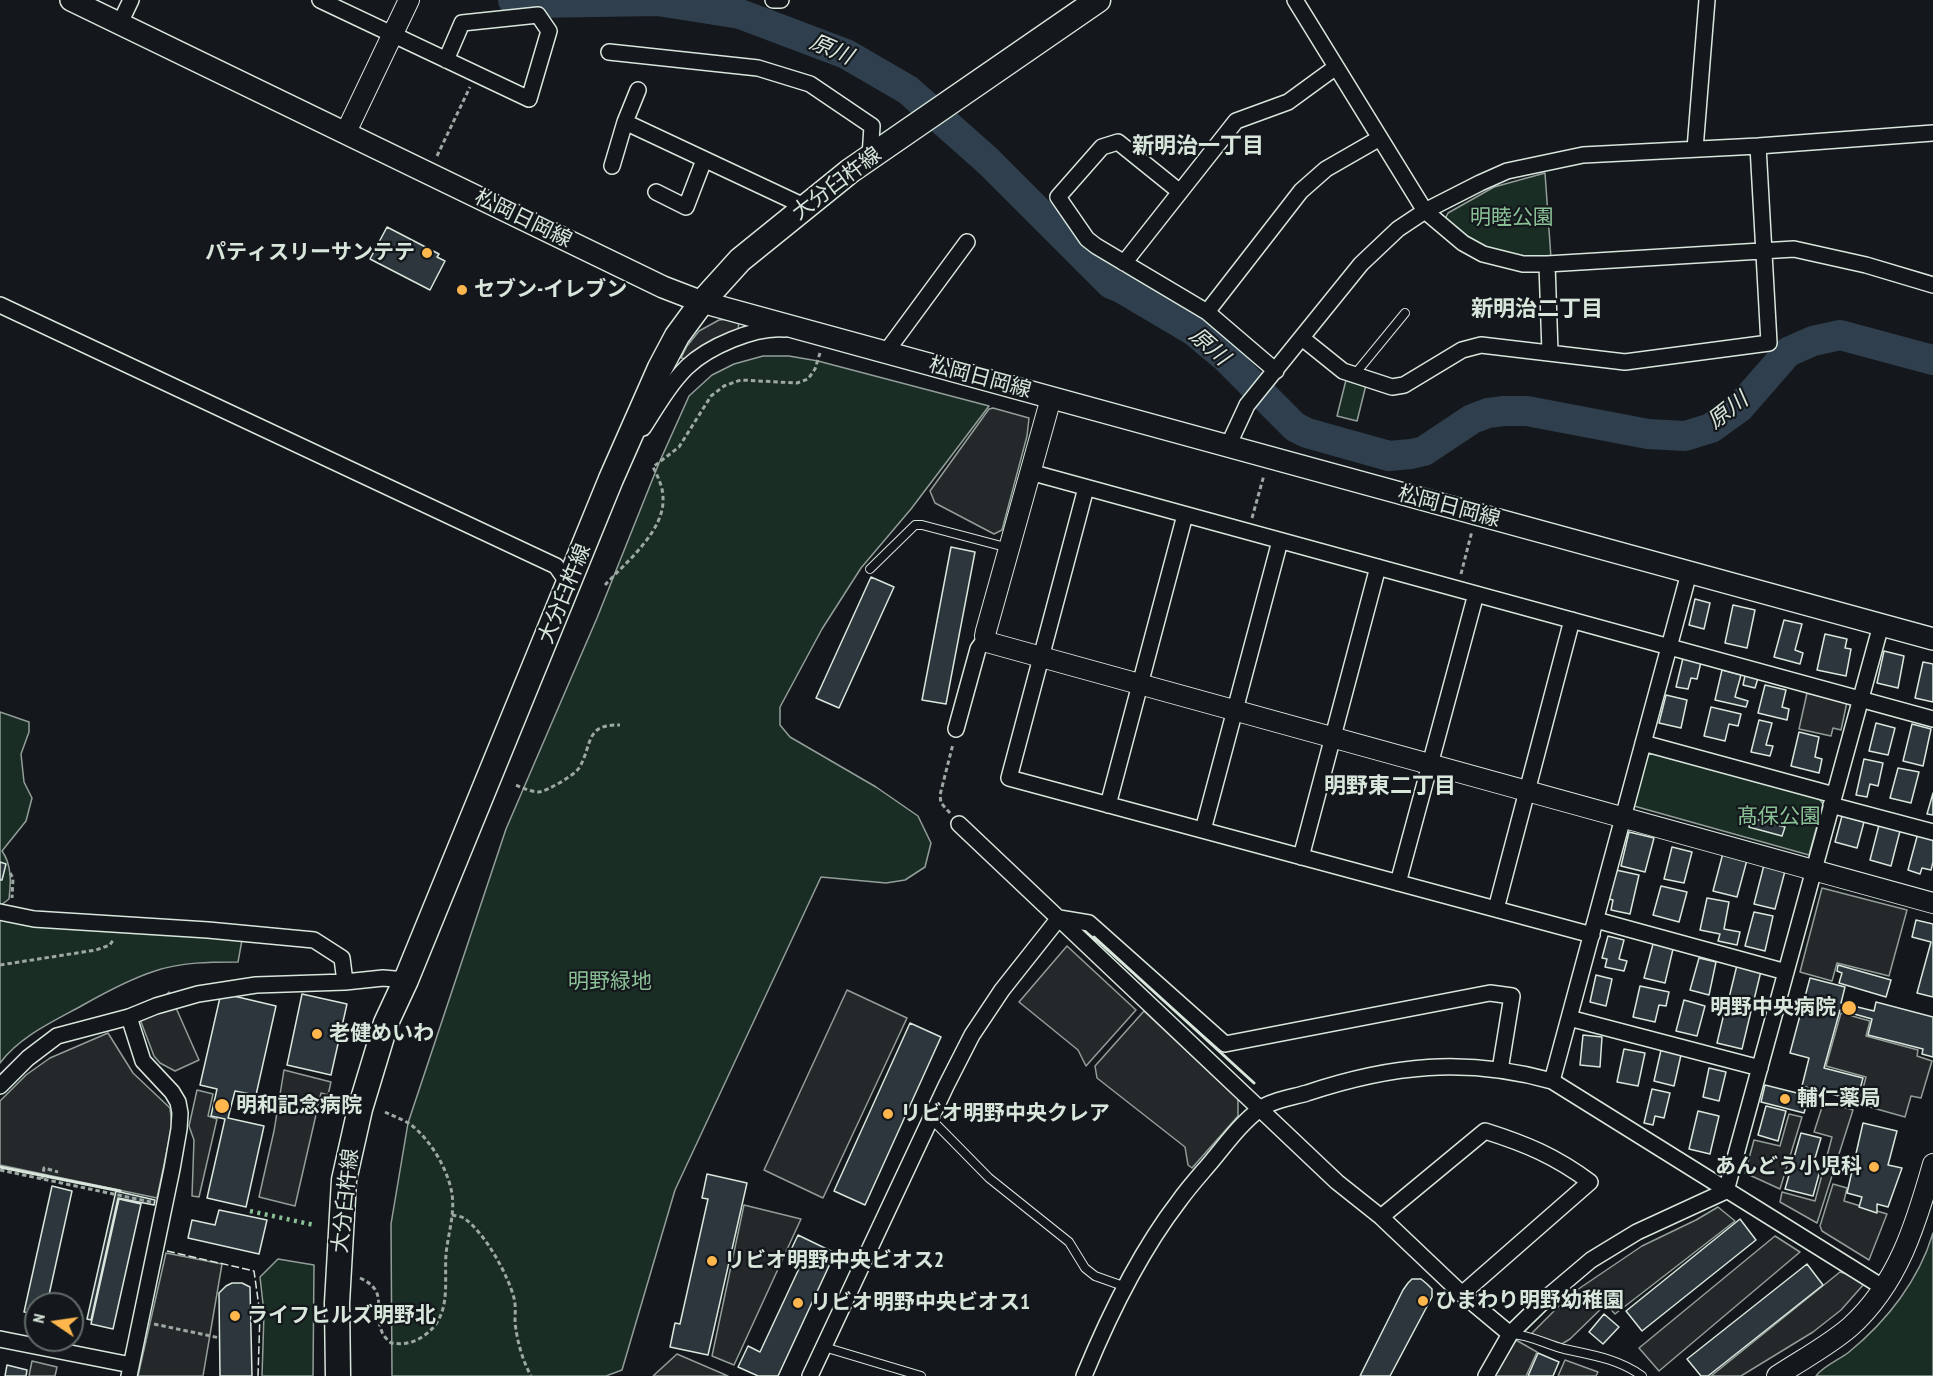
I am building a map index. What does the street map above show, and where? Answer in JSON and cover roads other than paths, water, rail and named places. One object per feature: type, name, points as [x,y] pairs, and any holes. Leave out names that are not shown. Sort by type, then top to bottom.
[{"type":"main road","name":"松岡日岡線","points":[[71,0],[663,287],[818,343],[886,352],[1933,639]]},
{"type":"main road","name":"大分臼杵線","points":[[338,1376],[337,1303],[344,1180],[360,1109],[386,1023],[406,980],[611,479],[660,368],[677,336],[702,302],[740,260],[806,207],[870,158],[1098,0]]},
{"type":"street","points":[[119,25],[131,0]]},
{"type":"street","points":[[345,132],[409,0]]},
{"type":"street","points":[[773,0],[781,0]]},
{"type":"street","points":[[1294,0],[1425,212],[1463,243],[1483,254],[1523,264],[1548,264],[1794,249],[1933,285]]},
{"type":"street","points":[[1695,149],[1707,0]]},
{"type":"street","points":[[326,1],[392,34],[446,60],[529,99],[549,32],[538,15],[462,23],[446,60]]},
{"type":"street","points":[[609,52],[758,68],[810,84],[872,126],[870,158]]},
{"type":"street","points":[[1124,263],[1236,121],[1288,102],[1336,67]]},
{"type":"street","points":[[612,166],[625,122],[638,90]]},
{"type":"street","points":[[625,122],[806,207]]},
{"type":"street","points":[[1228,446],[1246,405],[1361,264],[1398,229],[1425,212],[1507,171],[1583,155],[1758,146],[1933,132]]},
{"type":"street","points":[[1207,312],[1301,191],[1326,169],[1380,138]]},
{"type":"street","points":[[1180,192],[1118,142],[1102,147],[1058,197],[1087,238],[1124,263],[1207,312],[1274,372]]},
{"type":"street","points":[[1302,338],[1343,371],[1396,387],[1404,385],[1462,350],[1489,344],[1625,362],[1769,343],[1758,146]]},
{"type":"street","points":[[656,192],[686,207],[704,160]]},
{"type":"street","points":[[886,352],[967,242]]},
{"type":"street","points":[[1548,264],[1550,352]]},
{"type":"street","points":[[0,305],[556,567],[569,585]]},
{"type":"street","points":[[611,479],[673,383],[687,367],[705,354],[753,333],[780,329],[818,343]]},
{"type":"street","points":[[956,729],[978,649],[986,639],[1051,398]]},
{"type":"street","points":[[1030,472],[1933,719]]},
{"type":"street","points":[[1086,488],[1009,778],[1496,909],[1594,928],[1786,972]]},
{"type":"street","points":[[1108,805],[1185,515]]},
{"type":"street","points":[[1203,830],[1280,541]]},
{"type":"street","points":[[1301,857],[1378,567]]},
{"type":"street","points":[[1552,1081],[1689,573]]},
{"type":"street","points":[[1398,883],[1476,594]]},
{"type":"street","points":[[1496,909],[1572,620]]},
{"type":"street","points":[[1486,1376],[1510,1334],[1552,1293],[1591,1260],[1637,1232],[1726,1191],[1881,625]]},
{"type":"street","points":[[986,639],[991,644],[1041,658],[1933,903]]},
{"type":"street","points":[[1643,743],[1933,832]]},
{"type":"street","points":[[958,824],[1337,1182],[1381,1217],[1462,1294],[1510,1334]]},
{"type":"street","points":[[0,912],[34,919],[314,940],[342,958],[345,982]]},
{"type":"street","points":[[1059,918],[1089,923],[1225,1044],[1490,993],[1512,996],[1500,1070]]},
{"type":"street","points":[[810,1376],[972,1035],[1002,990],[1059,918]]},
{"type":"street","points":[[0,1086],[28,1058],[57,1036],[129,1017],[156,1006],[222,989],[256,985],[345,982],[383,978],[406,980]]},
{"type":"street","points":[[0,1339],[130,1371],[179,1129],[178,1102],[172,1092],[143,1061],[129,1017]]},
{"type":"street","points":[[1569,1018],[1760,1068]]},
{"type":"street","points":[[1084,1376],[1144,1253],[1179,1200],[1236,1132],[1261,1108],[1341,1082],[1394,1070],[1452,1066],[1500,1070],[1552,1081],[1884,1288]]},
{"type":"street","points":[[1381,1217],[1485,1131],[1531,1146],[1570,1167],[1590,1182],[1462,1294]]},
{"type":"street","points":[[1787,1373],[1849,1328],[1884,1288],[1903,1255],[1917,1220],[1933,1164]]},
{"type":"lane","points":[[1354,375],[1405,313]]},
{"type":"lane","points":[[870,569],[915,525],[1009,548]]},
{"type":"lane","points":[[931,1119],[989,1178],[1068,1242],[1085,1268],[1095,1276],[1126,1287]]},
{"type":"lane","points":[[1510,1334],[1526,1335],[1563,1348],[1621,1363],[1642,1376]]},
{"type":"lane","points":[[824,1347],[921,1376]]},
{"type":"waterway","name":"原川","points":[[513,0],[533,3],[658,1],[740,14],[846,54],[908,90],[988,161],[1111,284],[1194,331],[1225,357],[1295,427],[1307,433],[1389,456],[1424,451],[1472,419],[1488,413],[1504,411],[1527,411],[1648,434],[1685,436],[1711,428],[1740,407],[1788,352],[1813,341],[1840,335],[1933,360]]},
{"type":"place","name":"パティスリーサンテテ","points":[[427,253]]},
{"type":"place","name":"セブン-イレブン","points":[[462,290]]},
{"type":"place","name":"明野中央病院","points":[[1849,1008]]},
{"type":"place","name":"老健めいわ","points":[[317,1034]]},
{"type":"place","name":"輔仁薬局","points":[[1785,1099]]},
{"type":"place","name":"明和記念病院","points":[[222,1106]]},
{"type":"place","name":"リビオ明野中央クレア","points":[[888,1114]]},
{"type":"place","name":"あんどう小児科","points":[[1874,1167]]},
{"type":"place","name":"リビオ明野中央ビオス2","points":[[712,1261]]},
{"type":"place","name":"ひまわり明野幼稚園","points":[[1423,1301]]},
{"type":"place","name":"リビオ明野中央ビオス1","points":[[798,1303]]},
{"type":"place","name":"ライフヒルズ明野北","points":[[235,1316]]},
{"type":"district","name":"新明治一丁目","points":[[1198,147]]},
{"type":"district","name":"新明治二丁目","points":[[1537,310]]},
{"type":"district","name":"明野東二丁目","points":[[1390,787]]},
{"type":"park label","name":"明睦公園","points":[[1512,218]]},
{"type":"park label","name":"髙保公園","points":[[1779,817]]},
{"type":"park label","name":"明野緑地","points":[[610,982]]}]
